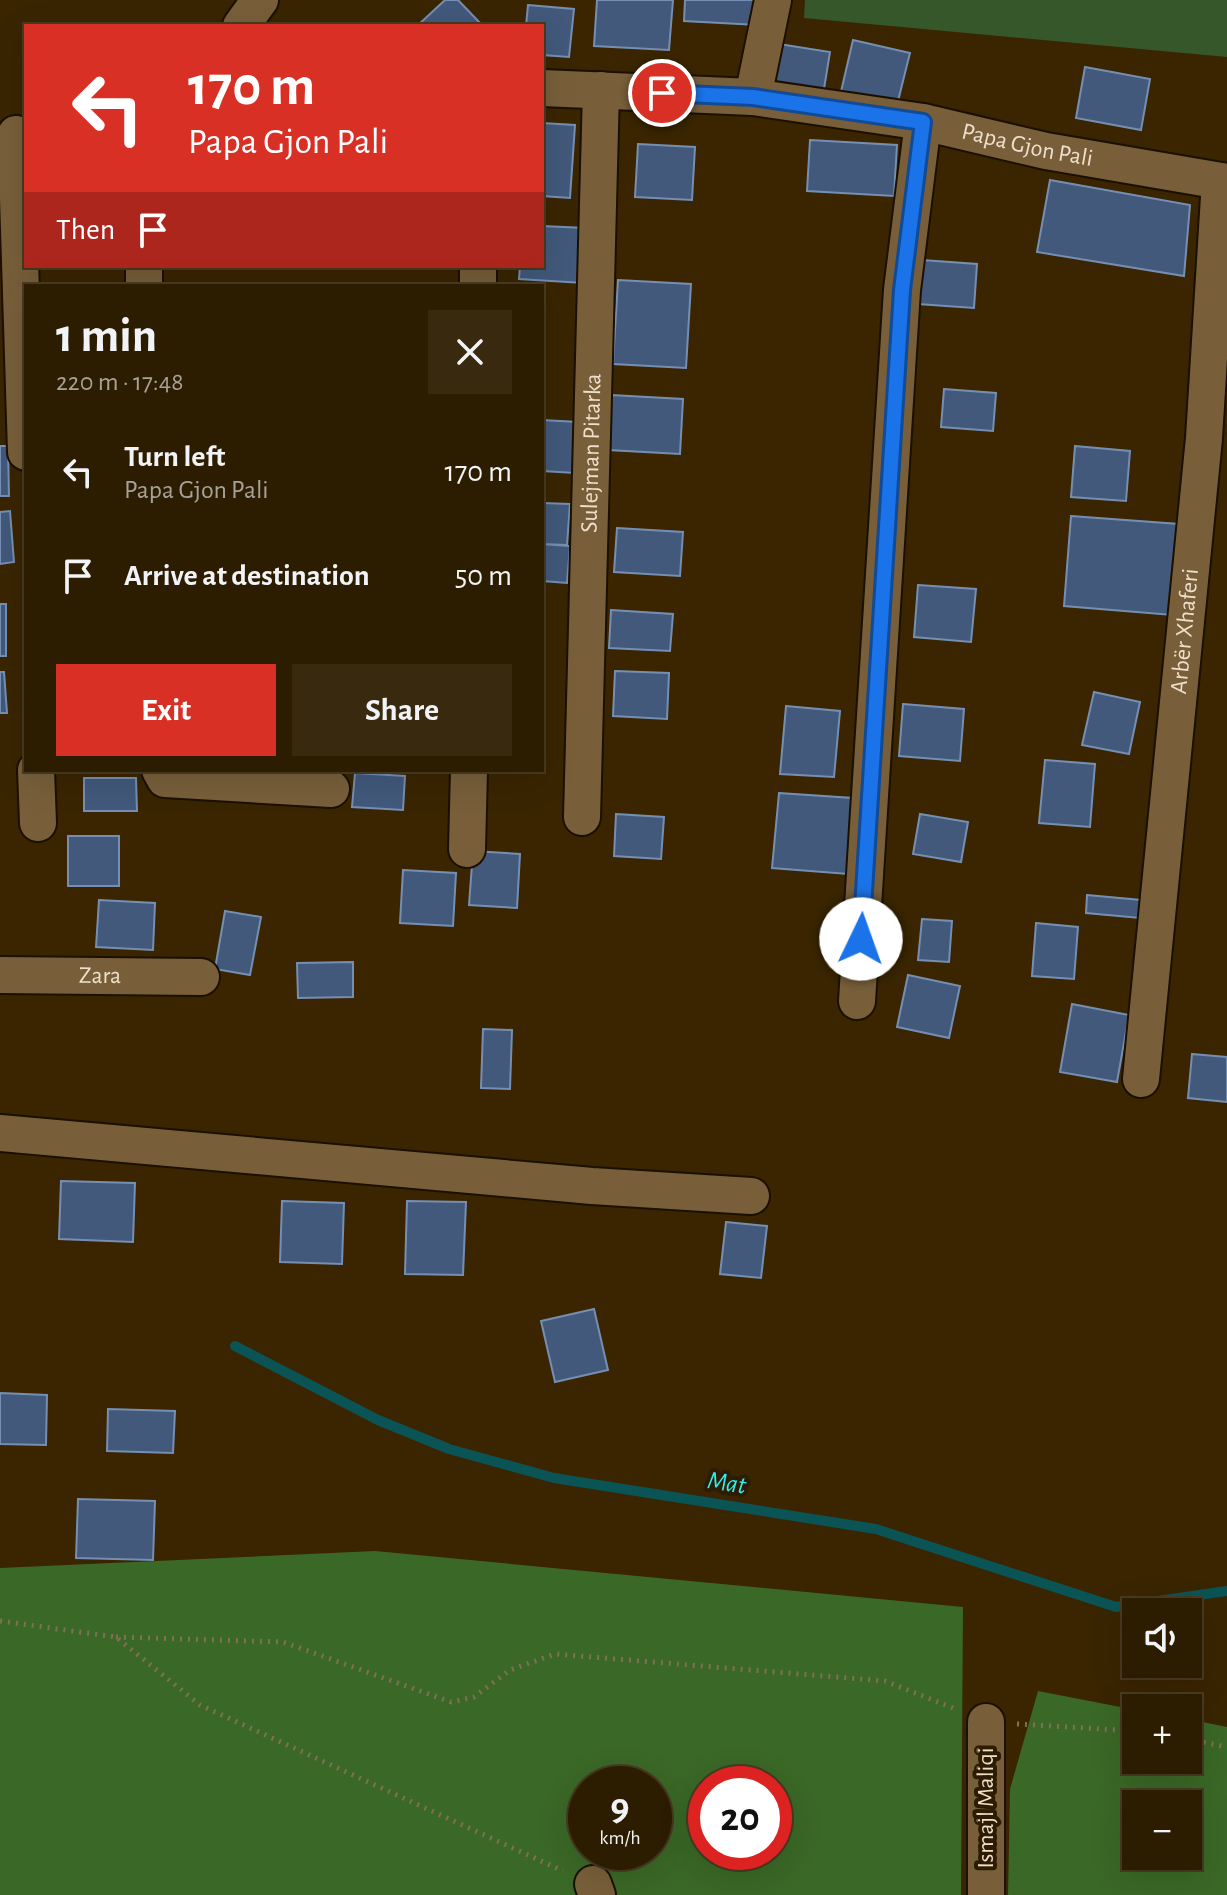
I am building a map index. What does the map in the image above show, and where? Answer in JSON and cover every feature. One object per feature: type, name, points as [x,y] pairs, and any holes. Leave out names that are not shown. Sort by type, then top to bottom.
[{"type":"street","points":[[242,24],[260,0]]},
{"type":"street","points":[[753,97],[773,0]]},
{"type":"street","name":"Papa Gjon Pali","points":[[544,88],[753,97],[923,122],[1046,151],[1224,182]]},
{"type":"street","name":"Sulejman Pitarka","points":[[582,817],[601,90]]},
{"type":"street","points":[[857,1001],[902,290],[923,122]]},
{"type":"street","points":[[14,134],[24,399]]},
{"type":"street","name":"Arbër Xhaferi","points":[[1141,1079],[1204,438],[1224,182]]},
{"type":"street","points":[[36,772],[38,823]]},
{"type":"street","points":[[161,772],[165,779],[331,789]]},
{"type":"street","points":[[467,849],[469,772]]},
{"type":"street","name":"Zara","points":[[0,975],[201,977]]},
{"type":"street","points":[[0,1133],[592,1186],[751,1196]]},
{"type":"street","name":"Ismajl Maliqi","points":[[986,1722],[986,1895]]},
{"type":"path","points":[[0,1621],[116,1637],[283,1642],[451,1702],[474,1697],[510,1670],[555,1654],[885,1681],[986,1722],[1122,1730]]},
{"type":"path","points":[[116,1637],[200,1705],[595,1889]]},
{"type":"path","points":[[1202,1742],[1227,1747]]},
{"type":"green space","points":[[805,0],[1227,0],[1227,57],[804,18]]},
{"type":"green space","points":[[375,1551],[963,1607],[961,1895],[0,1895],[0,1568]]},
{"type":"green space","points":[[1038,1691],[1122,1707],[1122,1774],[1202,1774],[1202,1722],[1227,1727],[1227,1895],[1008,1895],[1010,1789]]},
{"type":"building","points":[[445,0],[458,0],[481,24],[419,24]]},
{"type":"building","points":[[597,0],[673,0],[669,50],[594,46]]},
{"type":"building","points":[[685,0],[758,0],[757,25],[684,21]]},
{"type":"building","points":[[528,5],[574,9],[569,57],[544,55],[544,24],[526,24]]},
{"type":"building","points":[[853,40],[910,53],[896,109],[840,96]]},
{"type":"building","points":[[779,44],[830,52],[823,95],[771,87]]},
{"type":"building","points":[[1085,67],[1150,79],[1141,130],[1076,118]]},
{"type":"building","points":[[544,123],[575,125],[570,198],[544,196]]},
{"type":"building","points":[[810,140],[897,145],[894,196],[807,191]]},
{"type":"building","points":[[638,144],[695,147],[692,200],[635,197]]},
{"type":"building","points":[[1050,180],[1190,205],[1184,276],[1037,252]]},
{"type":"building","points":[[544,226],[586,228],[583,283],[519,279],[520,268],[544,268]]},
{"type":"building","points":[[922,260],[977,264],[974,308],[918,304]]},
{"type":"building","points":[[618,280],[691,284],[686,368],[613,364]]},
{"type":"building","points":[[944,389],[996,393],[993,431],[941,427]]},
{"type":"building","points":[[611,395],[683,399],[680,454],[608,450]]},
{"type":"building","points":[[544,420],[578,422],[575,473],[544,471]]},
{"type":"building","points":[[0,446],[8,446],[9,496],[0,496]]},
{"type":"building","points":[[1075,446],[1130,451],[1126,501],[1071,497]]},
{"type":"building","points":[[544,503],[570,504],[567,545],[544,544]]},
{"type":"building","points":[[10,511],[14,562],[0,564],[0,512]]},
{"type":"building","points":[[1071,516],[1179,524],[1172,615],[1064,606]]},
{"type":"building","points":[[617,528],[683,532],[680,576],[614,572]]},
{"type":"building","points":[[544,544],[570,546],[567,583],[544,581]]},
{"type":"building","points":[[918,585],[976,589],[971,642],[914,637]]},
{"type":"building","points":[[0,604],[6,604],[6,656],[0,656]]},
{"type":"building","points":[[611,610],[673,614],[670,651],[609,648]]},
{"type":"building","points":[[615,671],[669,673],[667,719],[613,716]]},
{"type":"building","points":[[0,672],[4,672],[7,713],[0,713]]},
{"type":"building","points":[[1094,692],[1140,702],[1129,754],[1082,745]]},
{"type":"building","points":[[903,704],[964,709],[960,761],[899,756]]},
{"type":"building","points":[[786,706],[840,711],[834,777],[780,774]]},
{"type":"building","points":[[1045,760],[1095,764],[1090,827],[1039,823]]},
{"type":"building","points":[[355,773],[405,776],[403,810],[352,807]]},
{"type":"building","points":[[84,778],[136,778],[137,811],[84,811]]},
{"type":"building","points":[[779,793],[853,798],[848,874],[772,868]]},
{"type":"building","points":[[616,814],[664,817],[661,859],[614,856]]},
{"type":"building","points":[[920,814],[968,822],[961,862],[913,854]]},
{"type":"building","points":[[68,836],[119,836],[119,886],[68,886]]},
{"type":"building","points":[[473,851],[520,854],[517,908],[469,905]]},
{"type":"building","points":[[403,870],[456,873],[453,926],[400,923]]},
{"type":"building","points":[[1087,895],[1141,900],[1140,918],[1086,913]]},
{"type":"building","points":[[99,900],[155,903],[153,950],[96,947]]},
{"type":"building","points":[[225,911],[261,917],[250,975],[215,969]]},
{"type":"building","points":[[922,919],[952,921],[949,962],[918,960]]},
{"type":"building","points":[[1036,923],[1078,927],[1074,979],[1032,976]]},
{"type":"building","points":[[353,962],[353,997],[298,998],[297,963]]},
{"type":"building","points":[[908,975],[960,986],[949,1038],[897,1027]]},
{"type":"building","points":[[1072,1004],[1129,1015],[1117,1082],[1060,1072]]},
{"type":"building","points":[[483,1029],[512,1030],[510,1089],[481,1088]]},
{"type":"building","points":[[1192,1054],[1227,1057],[1227,1102],[1188,1098]]},
{"type":"building","points":[[61,1181],[135,1183],[133,1242],[59,1239]]},
{"type":"building","points":[[282,1201],[344,1203],[342,1264],[280,1262]]},
{"type":"building","points":[[407,1201],[466,1202],[463,1275],[405,1274]]},
{"type":"building","points":[[726,1222],[767,1226],[761,1278],[720,1274]]},
{"type":"building","points":[[594,1309],[608,1370],[555,1382],[541,1321]]},
{"type":"building","points":[[0,1393],[47,1395],[46,1445],[0,1444]]},
{"type":"building","points":[[108,1409],[175,1411],[173,1453],[107,1451]]},
{"type":"building","points":[[78,1499],[155,1501],[153,1560],[76,1558]]},
{"type":"waterway","name":"Mat","points":[[235,1346],[378,1420],[449,1449],[554,1478],[876,1529],[1116,1607],[1227,1591]]},
{"type":"route","points":[[662,93],[753,97],[923,122],[902,290],[861,939]]}]
